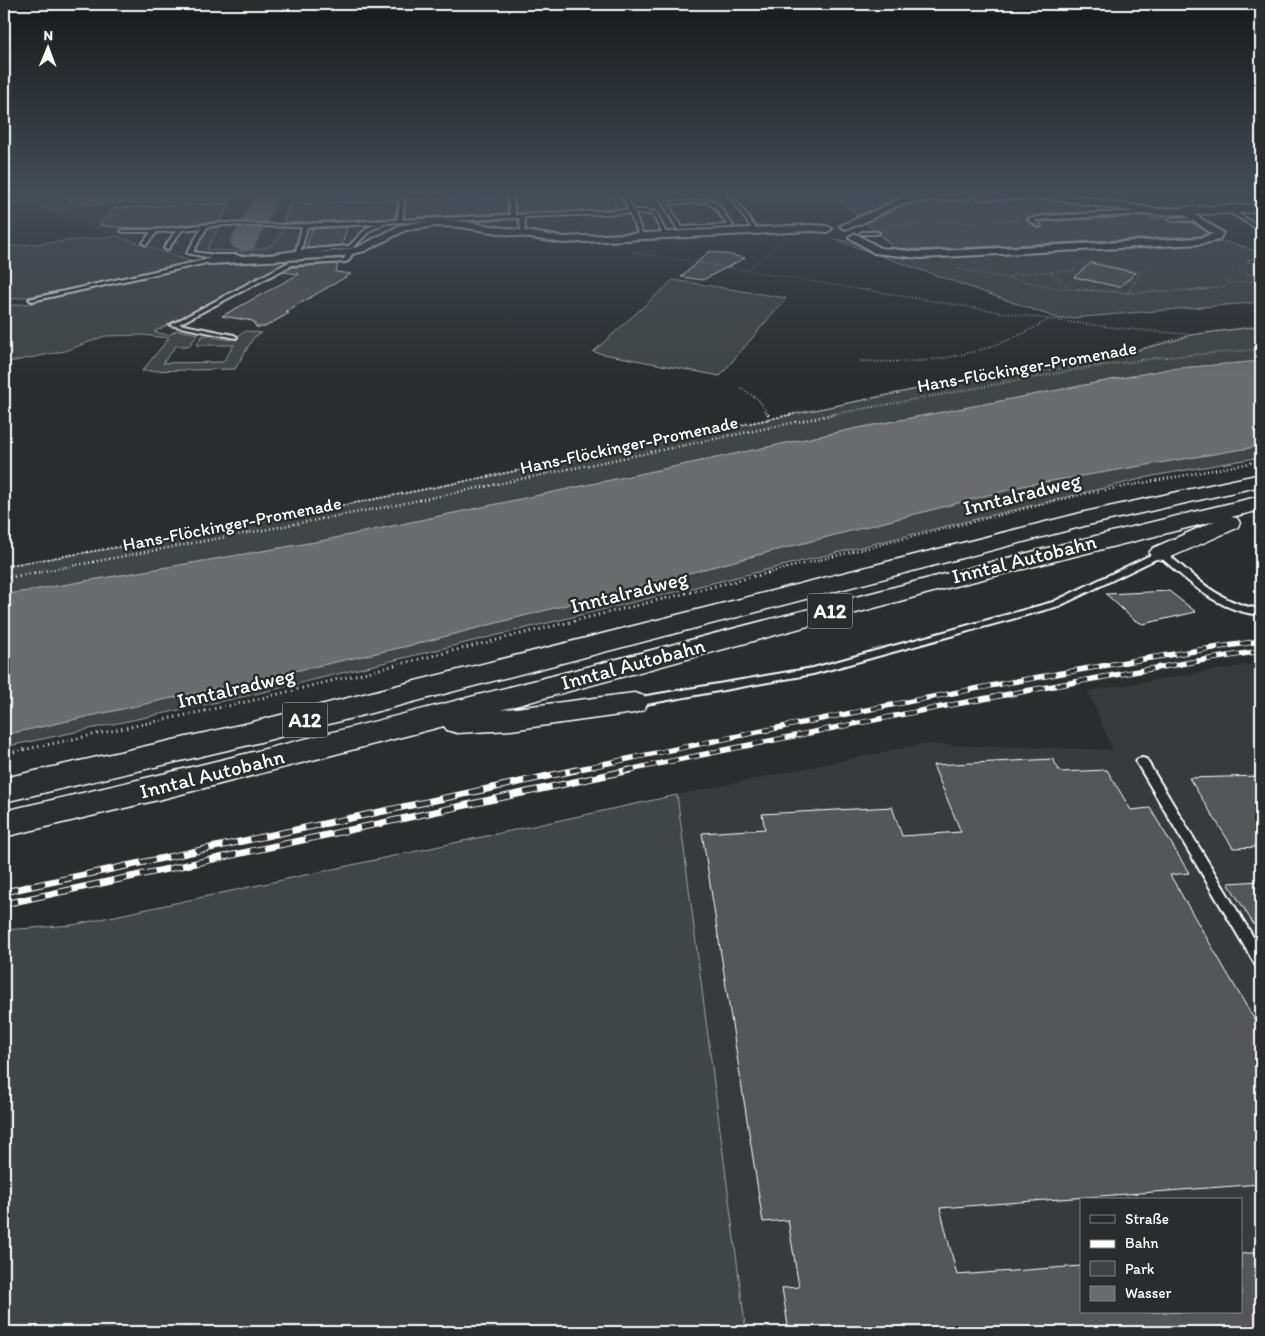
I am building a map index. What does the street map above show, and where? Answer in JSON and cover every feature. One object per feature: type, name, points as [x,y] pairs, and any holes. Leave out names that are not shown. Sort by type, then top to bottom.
[{"type":"main road","name":"Inntal Autobahn","points":[[4,790],[249,734],[1085,519],[1261,480]]},
{"type":"main road","name":"Inntal Autobahn","points":[[4,824],[110,800],[400,726],[934,582],[1108,538],[1261,503]]},
{"type":"main road","points":[[1161,553],[1214,529],[1261,512]]},
{"type":"main road","points":[[400,726],[510,720],[634,702]]},
{"type":"street","points":[[209,261],[326,256],[342,253]]},
{"type":"street","points":[[903,253],[920,255],[953,253]]},
{"type":"lane","points":[[193,253],[224,257],[278,253]]},
{"type":"lane","points":[[234,336],[173,325],[291,263],[346,260],[349,253]]},
{"type":"lane","points":[[32,299],[209,261]]},
{"type":"lane","points":[[634,702],[813,671],[1046,607],[1056,604],[1161,553],[1226,604],[1239,609],[1261,612]]},
{"type":"lane","points":[[1142,762],[1261,962]]},
{"type":"path","points":[[639,253],[1049,320],[1126,330],[1190,334],[1261,326]]},
{"type":"path","points":[[748,271],[768,253]]},
{"type":"path","points":[[1009,279],[1014,274],[1073,271],[1077,264],[1092,262],[1141,272]]},
{"type":"path","points":[[1128,293],[1141,272],[1150,264]]},
{"type":"path","points":[[1239,267],[1255,281]]},
{"type":"path","points":[[958,269],[1072,289],[1128,293],[1207,290],[1223,287],[1230,283],[1261,279]]},
{"type":"path","points":[[1051,272],[1072,289]]},
{"type":"path","points":[[1247,274],[1261,279]]},
{"type":"path","points":[[1127,280],[1135,282]]},
{"type":"path","points":[[1224,280],[1230,283]]},
{"type":"path","points":[[860,361],[911,363],[961,357],[1018,338],[1049,320]]},
{"type":"path","points":[[4,566],[163,540],[1021,368],[1130,352],[1178,340],[1190,334]]},
{"type":"path","name":"Hans-Flöckinger-Promenade","points":[[4,578],[345,516],[997,383],[1142,360],[1261,349]]},
{"type":"path","points":[[997,383],[1026,372],[1142,360]]},
{"type":"path","points":[[1021,368],[1026,372]]},
{"type":"path","points":[[742,388],[759,399],[766,408],[769,420]]},
{"type":"path","name":"Inntalradweg","points":[[4,754],[246,702],[1084,494],[1261,461]]},
{"type":"shaded area","points":[[175,253],[335,253],[219,260]]},
{"type":"shaded area","points":[[1261,663],[1261,1332],[746,1332],[677,795],[922,744],[1113,750],[1088,691]]},
{"type":"green space","points":[[4,253],[168,253],[196,263],[69,290],[13,299],[6,306],[33,303],[36,299],[40,298],[218,262],[294,258],[154,332],[169,335],[177,330],[198,334],[189,346],[176,346],[163,363],[223,362],[234,345],[196,345],[203,335],[230,340],[246,331],[261,333],[254,337],[235,369],[142,371],[169,338],[142,335],[105,336],[65,351],[4,363]]},
{"type":"green space","points":[[204,253],[267,253],[225,256]]},
{"type":"green space","points":[[874,253],[908,258],[1000,253],[1257,253],[1261,256],[1261,259],[1247,260],[1261,270],[1261,302],[1060,319]]},
{"type":"green space","points":[[673,280],[786,298],[720,376],[593,352]]},
{"type":"green space","points":[[1261,326],[1261,361],[1169,369],[858,428],[321,541],[4,595],[4,566],[163,540],[427,489],[1021,368],[1130,352],[1190,335]]},
{"type":"green space","points":[[1261,446],[1261,457],[1153,476],[251,695],[4,747],[4,735],[408,646],[1027,485]]},
{"type":"green space","points":[[677,795],[746,1332],[4,1332],[4,930],[73,925]]},
{"type":"water","points":[[1261,361],[1261,446],[1027,485],[408,646],[4,735],[4,595],[321,541],[858,428],[1169,369]]},
{"type":"building","points":[[707,253],[722,253],[745,258],[703,280],[681,277]]},
{"type":"building","points":[[1091,263],[1136,273],[1119,287],[1074,277]]},
{"type":"building","points":[[338,264],[336,272],[351,274],[285,312],[289,313],[265,327],[256,327],[253,321],[222,316],[299,274],[283,272],[293,267]]},
{"type":"building","points":[[1169,591],[1196,612],[1143,624],[1134,620],[1106,594]]},
{"type":"building","points":[[1053,759],[1060,772],[1107,770],[1131,810],[1150,808],[1189,873],[1170,875],[1261,1031],[1261,1184],[940,1208],[957,1275],[1080,1266],[1080,1314],[1242,1314],[1242,1254],[1261,1252],[1261,1332],[789,1332],[782,1288],[799,1287],[788,1220],[763,1222],[702,833],[765,829],[762,814],[892,807],[902,836],[961,832],[933,765]]},
{"type":"building","points":[[1261,776],[1261,847],[1233,848],[1189,778]]},
{"type":"building","points":[[1261,881],[1261,936],[1228,883]]},
{"type":"railway","points":[[570,771],[829,717],[1001,684],[1088,668],[1261,641]]},
{"type":"railway","points":[[624,771],[941,707],[1101,677],[1261,651]]},
{"type":"railway","points":[[4,892],[576,770]]},
{"type":"railway","points":[[4,904],[630,770]]}]
